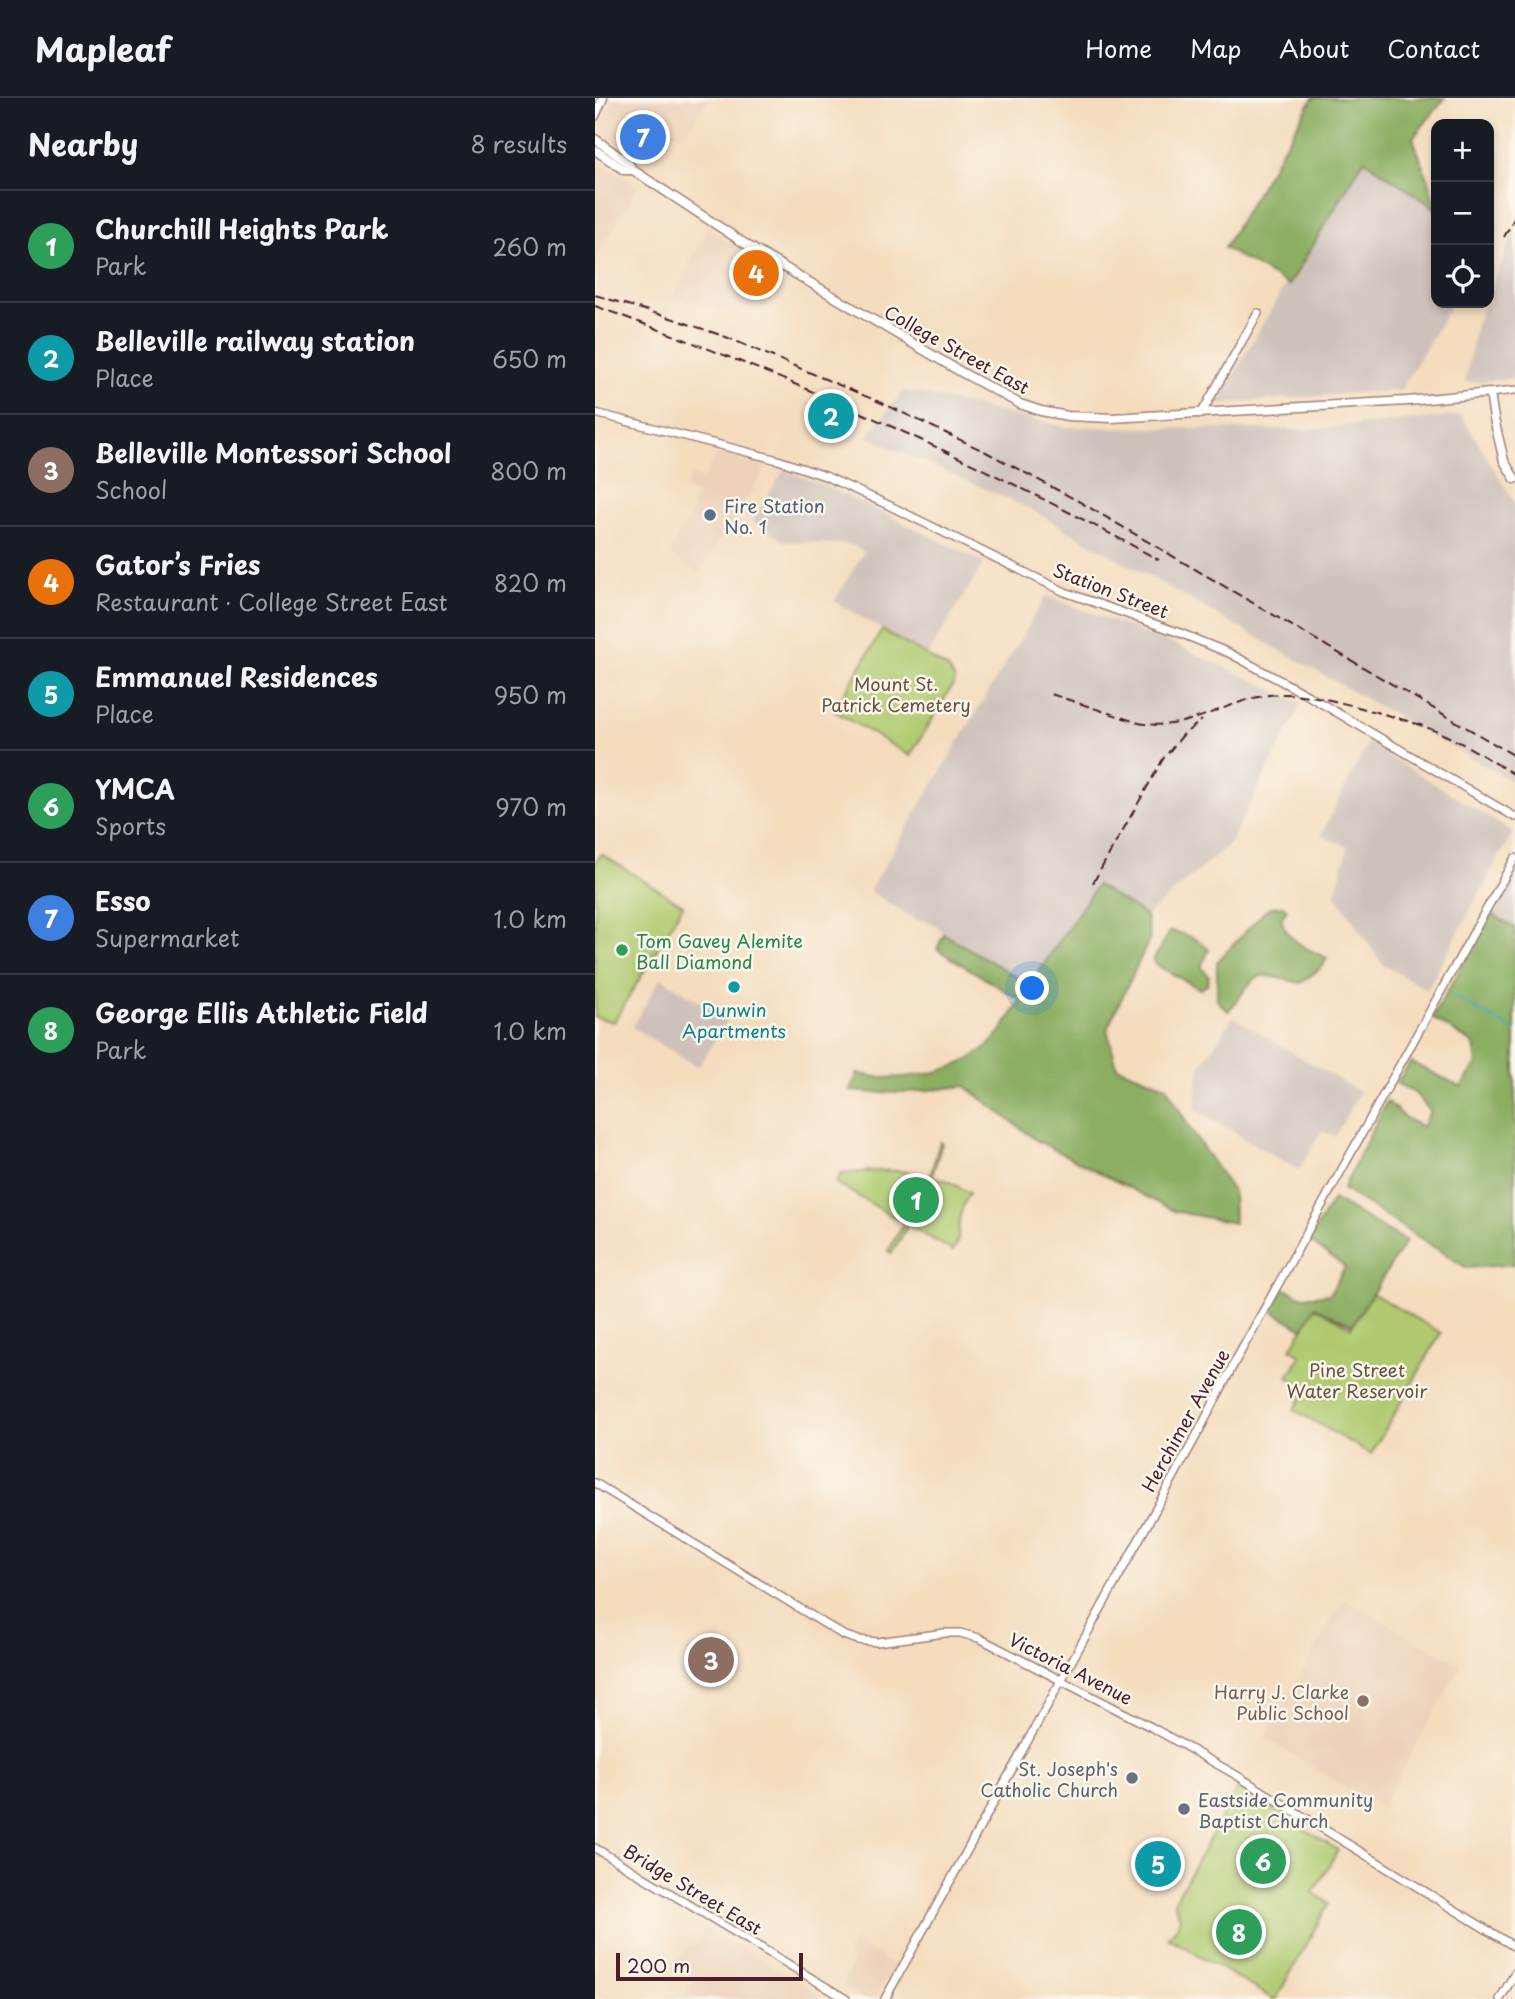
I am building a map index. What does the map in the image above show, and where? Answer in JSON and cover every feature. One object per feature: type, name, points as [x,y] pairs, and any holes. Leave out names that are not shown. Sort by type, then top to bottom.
[{"type":"main road","points":[[595,116],[603,98]]},
{"type":"main road","name":"College Street East","points":[[595,139],[628,163],[633,170],[750,247],[961,372],[1020,404],[1041,411],[1068,416],[1112,418],[1407,401],[1490,393]]},
{"type":"main road","name":"College Street East","points":[[595,150],[624,170],[633,170]]},
{"type":"main road","points":[[1490,393],[1504,461],[1515,479]]},
{"type":"street","points":[[1201,414],[1258,313]]},
{"type":"street","name":"College Street East","points":[[1490,393],[1515,390]]},
{"type":"street","name":"Station Street","points":[[595,412],[778,460],[825,476],[1065,592],[1229,653],[1297,689],[1515,817]]},
{"type":"street","name":"Herchimer Avenue","points":[[885,1999],[1515,858]]},
{"type":"street","name":"Victoria Avenue","points":[[595,1483],[852,1639],[877,1642],[945,1633],[960,1633],[979,1638],[1236,1775],[1515,1947]]},
{"type":"street","name":"Bridge Street East","points":[[595,1849],[846,1999]]},
{"type":"street","points":[[1500,1999],[1515,1973]]},
{"type":"shaded area","points":[[614,98],[709,98],[683,137],[660,129],[641,161],[608,139],[601,125]]},
{"type":"shaded area","points":[[1359,159],[1431,201],[1431,308],[1449,308],[1401,390],[1216,404]]},
{"type":"shaded area","points":[[601,164],[638,185],[595,262],[595,165]]},
{"type":"shaded area","points":[[1515,228],[1515,378],[1465,383],[1476,325],[1483,308],[1494,308],[1494,281]]},
{"type":"shaded area","points":[[708,229],[769,266],[741,316],[672,296]]},
{"type":"shaded area","points":[[904,390],[1066,427],[1306,430],[1461,415],[1515,503],[1515,783],[1026,507],[867,437]]},
{"type":"shaded area","points":[[718,454],[768,466],[699,573],[668,554],[696,507],[692,505],[697,495],[685,488],[693,474],[702,479]]},
{"type":"shaded area","points":[[784,470],[890,516],[984,563],[927,656],[834,601],[864,552],[853,545],[784,541],[752,522]]},
{"type":"shaded area","points":[[1046,596],[1174,644],[1302,703],[1230,843],[1146,916],[1097,885],[1030,986],[944,934],[937,926],[926,920],[916,920],[869,891]]},
{"type":"shaded area","points":[[1368,743],[1513,832],[1427,990],[1382,964],[1335,894],[1348,847],[1321,835]]},
{"type":"shaded area","points":[[1515,869],[1515,928],[1492,914]]},
{"type":"shaded area","points":[[661,978],[728,1019],[698,1067],[632,1027]]},
{"type":"shaded area","points":[[1233,1017],[1360,1092],[1335,1136],[1321,1131],[1299,1170],[1195,1110],[1200,1067]]},
{"type":"shaded area","name":"Harry J. Clarke Public School","points":[[1344,1599],[1461,1665],[1381,1808],[1265,1738]]},
{"type":"shaded area","points":[[720,1633],[738,1669],[700,1688],[683,1652]]},
{"type":"shaded area","points":[[706,1926],[827,1999],[684,1999],[694,1979],[678,1961],[687,1945],[693,1948]]},
{"type":"shaded area","points":[[854,1942],[894,1965],[875,1999],[863,1999],[841,1986],[854,1961],[846,1956]]},
{"type":"green space","points":[[1313,98],[1445,98],[1413,138],[1431,191],[1431,206],[1364,160],[1289,285],[1224,248]]},
{"type":"green space","name":"Mount St. Patrick Cemetery","points":[[882,630],[949,669],[955,681],[910,756],[834,711]]},
{"type":"green space","points":[[601,854],[683,905],[614,1022],[595,1017],[595,863]]},
{"type":"green space","points":[[1097,885],[1146,916],[1150,938],[1107,1029],[1117,1067],[1166,1086],[1190,1129],[1233,1191],[1234,1223],[1174,1211],[1036,1140],[965,1086],[922,1091],[850,1091],[858,1073],[886,1078],[902,1077],[935,1072],[964,1062],[990,1044],[1011,1016],[1020,1000],[937,949],[944,934],[1030,985]]},
{"type":"green space","points":[[1283,906],[1287,910],[1281,919],[1288,934],[1299,944],[1327,958],[1323,966],[1301,983],[1271,976],[1258,977],[1228,1011],[1217,1000],[1217,962],[1264,912],[1271,907]]},
{"type":"green space","points":[[1492,914],[1515,928],[1515,1264],[1467,1268],[1343,1189],[1387,1101],[1405,1118],[1422,1127],[1430,1111],[1415,1093],[1396,1083],[1411,1062],[1461,1087],[1477,1064],[1474,1044],[1432,1018]]},
{"type":"green space","points":[[1170,931],[1191,937],[1209,950],[1201,967],[1209,976],[1207,985],[1200,989],[1155,964],[1154,959]]},
{"type":"green space","points":[[940,1142],[942,1143],[932,1176],[948,1181],[969,1193],[960,1214],[958,1240],[953,1251],[908,1225],[892,1253],[888,1251],[904,1223],[836,1183],[841,1174],[863,1172],[897,1171],[930,1176]]},
{"type":"green space","points":[[1333,1199],[1406,1241],[1352,1325],[1315,1307],[1303,1329],[1271,1310],[1283,1288],[1303,1297],[1330,1294],[1345,1267],[1309,1241]]},
{"type":"green space","name":"Pine Street Water Reservoir","points":[[1372,1293],[1441,1333],[1371,1454],[1294,1410],[1307,1388],[1288,1377],[1301,1355],[1291,1349],[1315,1307],[1351,1328]]},
{"type":"green space","points":[[1238,1788],[1338,1850],[1313,1893],[1329,1903],[1276,1999],[1168,1937],[1176,1929],[1180,1918],[1174,1902]]},
{"type":"waterway","points":[[1453,996],[1515,1031]]},
{"type":"railway","points":[[1504,237],[1515,217]]},
{"type":"railway","points":[[595,295],[726,337],[884,404],[986,452],[1080,502],[1515,756]]},
{"type":"railway","points":[[595,306],[740,361],[882,422],[1022,488],[1159,560]]},
{"type":"railway","points":[[1051,694],[1139,723],[1156,725],[1187,721],[1263,696],[1311,696],[1430,729],[1469,747],[1515,775]]},
{"type":"railway","points":[[1093,883],[1163,759],[1183,735],[1202,720]]},
{"type":"place","name":"Esso","points":[[643,137]]},
{"type":"place","name":"Gator’s Fries","points":[[756,273]]},
{"type":"place","name":"Belleville railway station","points":[[831,416]]},
{"type":"place","name":"Fire Station No. 1","points":[[710,515]]},
{"type":"place","name":"Tom Gavey Alemite Ball Diamond","points":[[622,950]]},
{"type":"place","name":"Dunwin Apartments","points":[[734,987]]},
{"type":"place","name":"Churchill Heights Park","points":[[916,1200]]},
{"type":"place","name":"Belleville Montessori School","points":[[711,1660]]},
{"type":"place","name":"Harry J. Clarke Public School","points":[[1363,1701]]},
{"type":"place","name":"St. Joseph's Catholic Church","points":[[1132,1778]]},
{"type":"place","name":"Eastside Community Baptist Church","points":[[1184,1809]]},
{"type":"place","name":"YMCA","points":[[1263,1861]]},
{"type":"place","name":"Emmanuel Residences","points":[[1158,1864]]},
{"type":"place","name":"George Ellis Athletic Field","points":[[1239,1932]]}]
